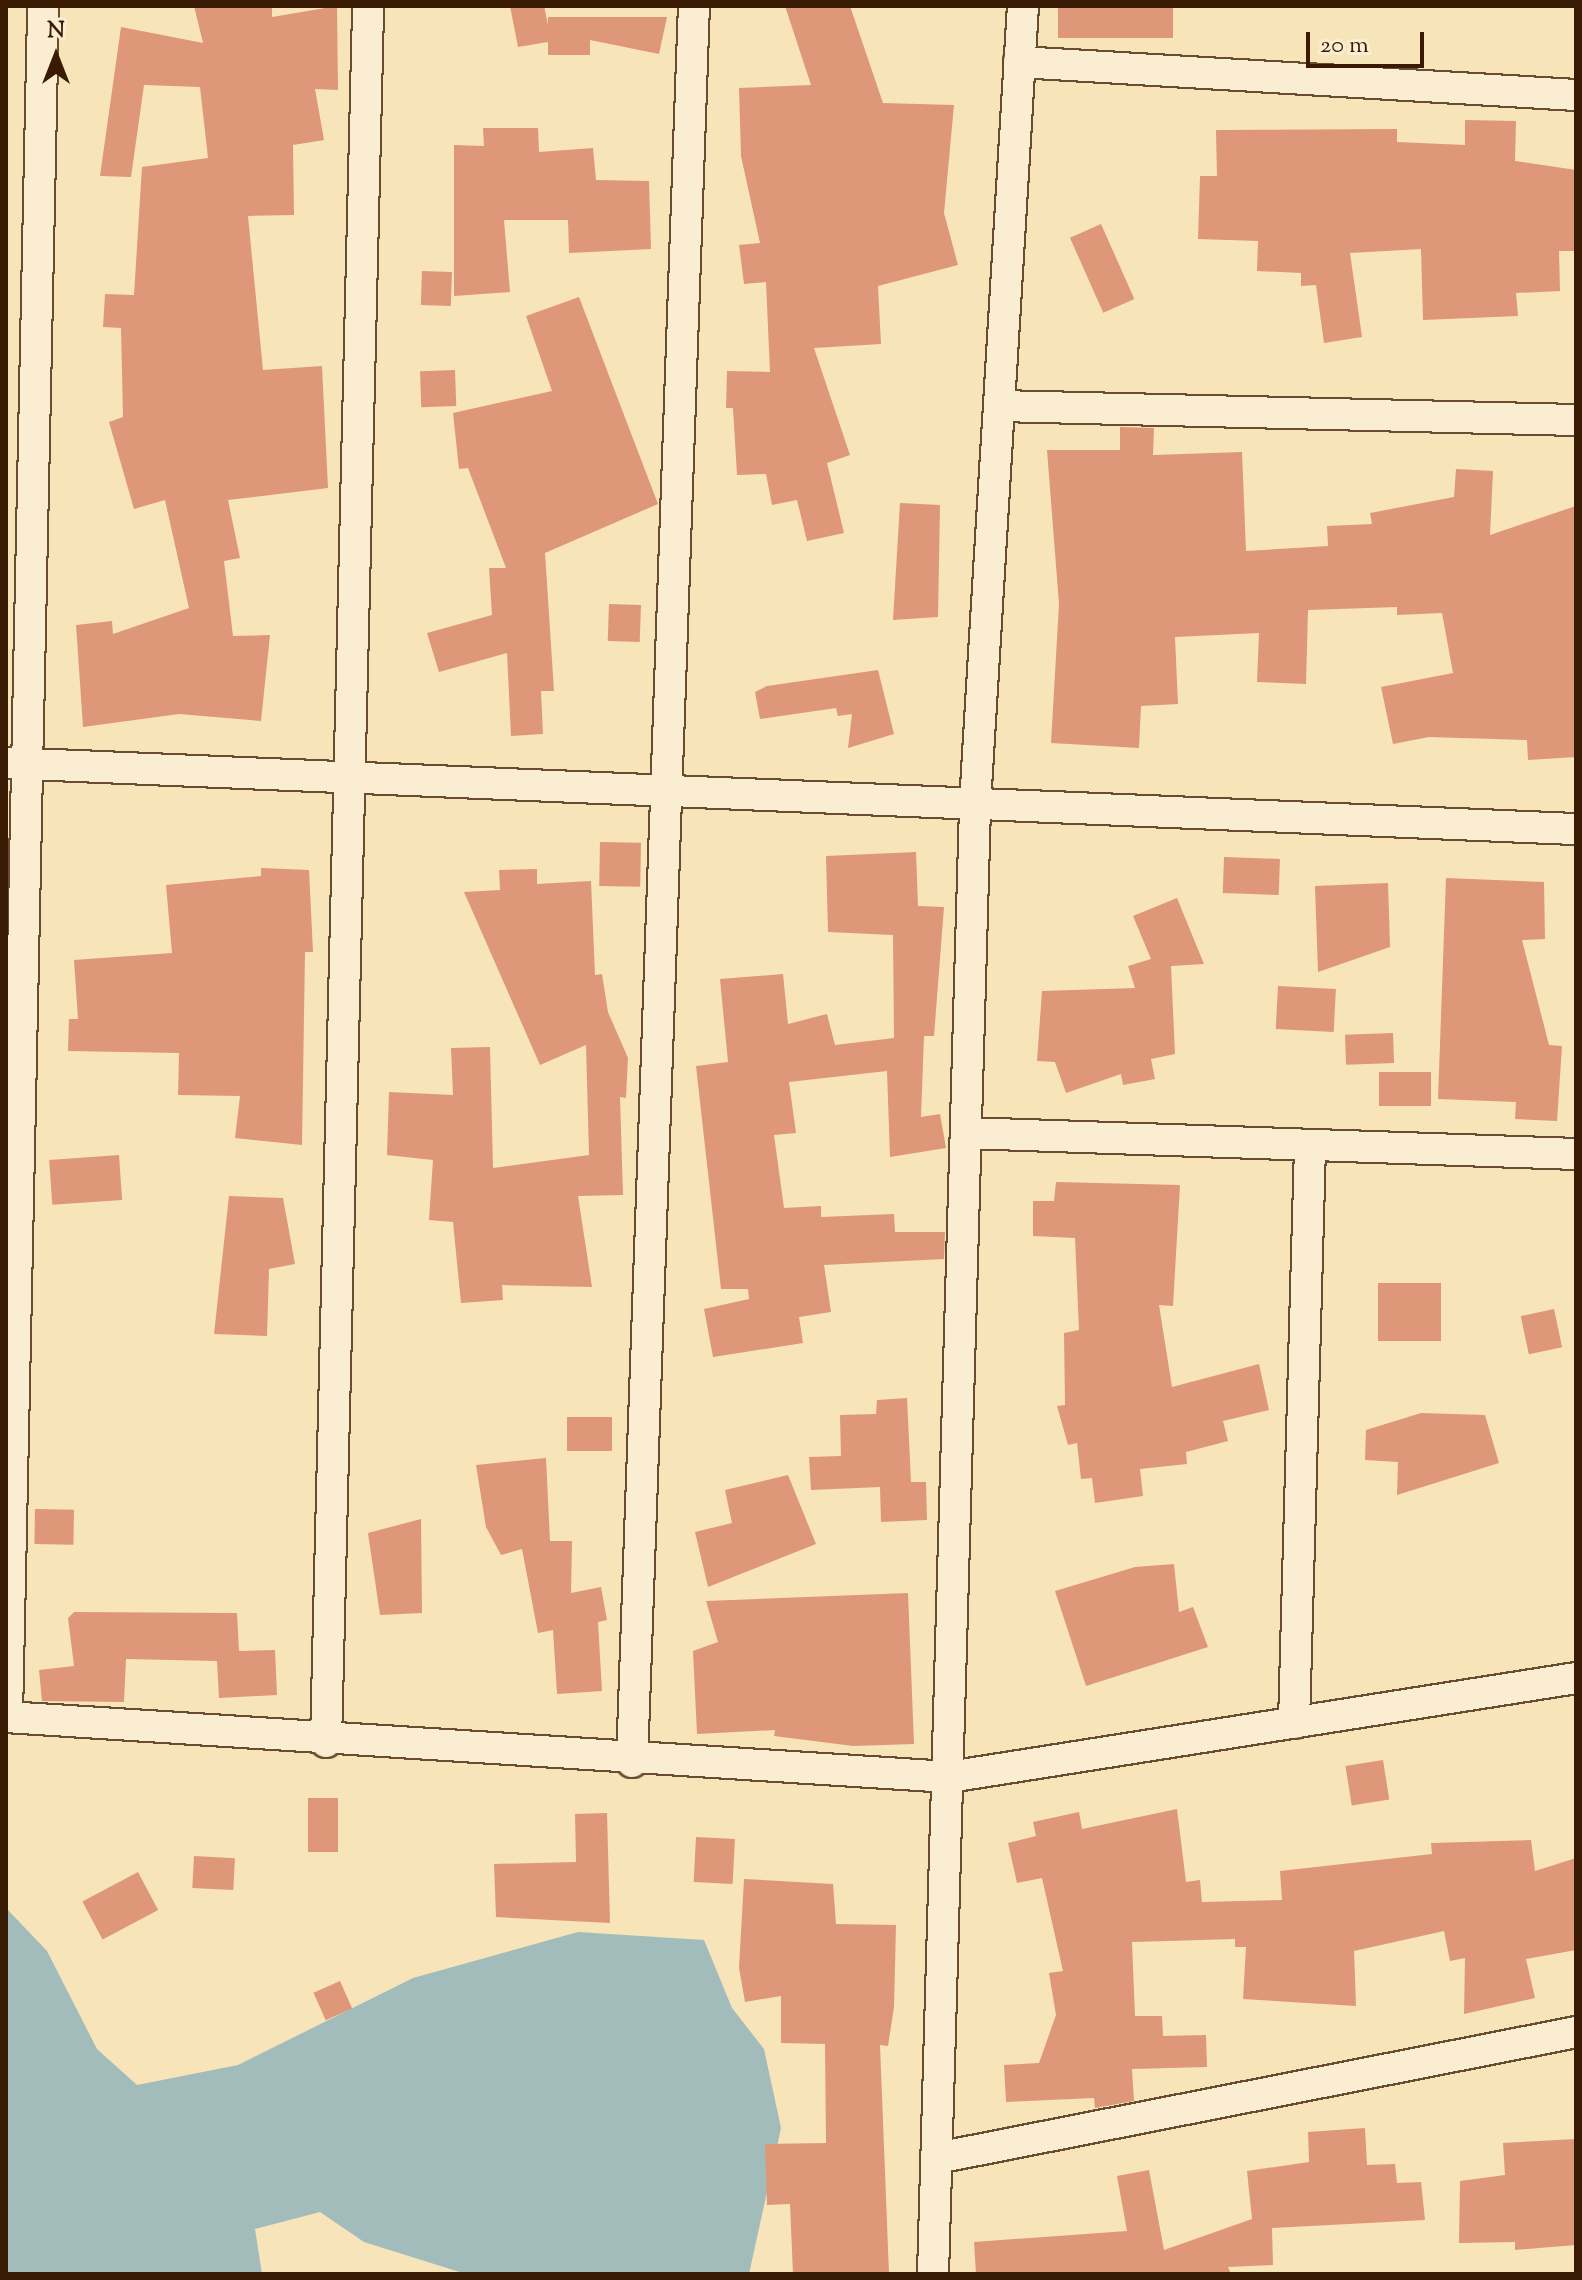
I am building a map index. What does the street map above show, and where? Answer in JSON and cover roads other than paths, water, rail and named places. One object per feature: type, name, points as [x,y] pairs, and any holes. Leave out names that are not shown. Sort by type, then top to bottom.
[{"type":"street","points":[[43,6],[17,764],[7,1717],[632,1762],[949,1777],[1576,1678]]},
{"type":"street","points":[[326,1742],[352,777],[368,6]]},
{"type":"street","points":[[632,1762],[669,791],[694,6]]},
{"type":"street","points":[[933,2274],[975,804],[1023,6]]},
{"type":"street","points":[[1019,62],[1576,95]]},
{"type":"street","points":[[999,406],[1576,420]]},
{"type":"street","points":[[17,764],[1576,829]]},
{"type":"street","points":[[966,1133],[1576,1154]]},
{"type":"street","points":[[1294,1723],[1310,1145]]},
{"type":"street","points":[[937,2158],[1576,2032]]},
{"type":"water","points":[[6,1908],[47,1951],[97,2049],[137,2085],[238,2065],[413,1978],[578,1932],[704,1940],[732,2008],[764,2049],[781,2128],[749,2274],[466,2274],[364,2242],[320,2212],[255,2229],[262,2274],[6,2274]]}]
